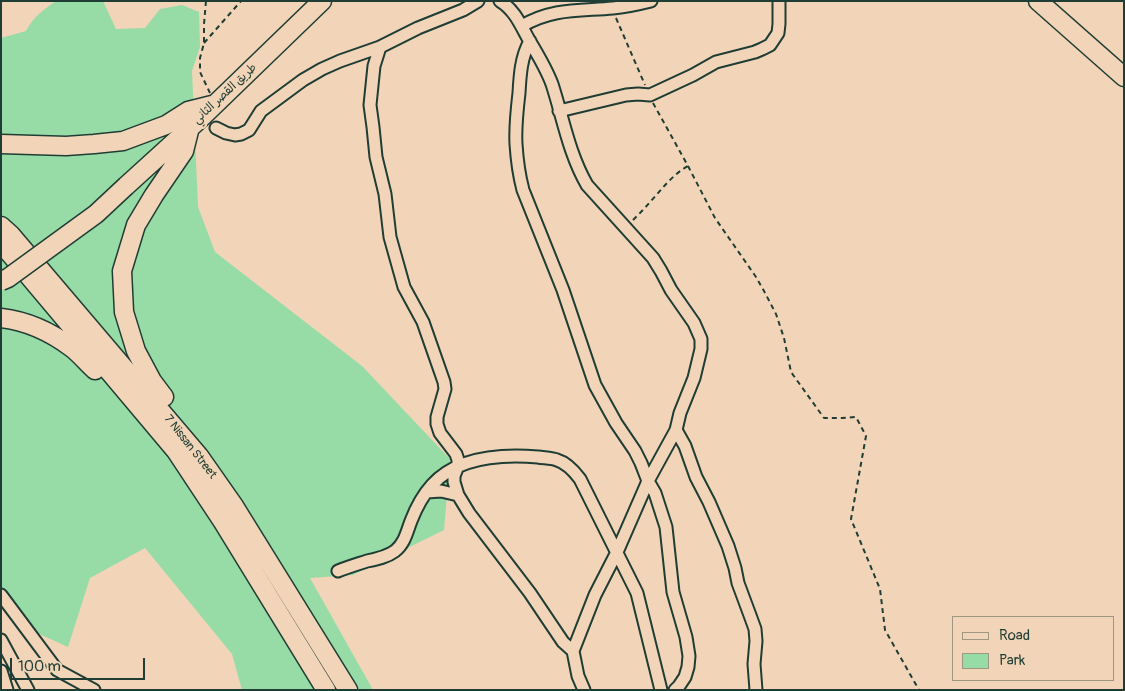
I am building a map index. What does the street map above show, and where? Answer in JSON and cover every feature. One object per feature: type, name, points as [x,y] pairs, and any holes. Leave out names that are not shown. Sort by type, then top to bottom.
[{"type":"main road","name":"طريق القصر الثاني","points":[[3,280],[96,214],[215,104],[322,1]]},
{"type":"main road","points":[[1038,1],[1124,77]]},
{"type":"main road","points":[[1,144],[66,146],[123,140],[166,125],[188,111],[215,104]]},
{"type":"main road","points":[[190,127],[184,151],[158,188],[136,225],[122,271],[124,312],[136,351],[152,381],[200,442],[234,506]]},
{"type":"main road","name":"7 Nissan Street","points":[[1,226],[11,235],[193,449],[234,506],[348,690]]},
{"type":"main road","name":"7 Nissan Street","points":[[1,242],[176,451],[208,498],[326,690]]},
{"type":"main road","points":[[1,318],[17,320],[48,332],[73,348],[97,372],[127,393]]},
{"type":"street","points":[[216,128],[226,134],[242,134],[249,130],[261,111],[303,80],[322,69],[380,47],[412,31],[463,10],[478,1]]},
{"type":"street","points":[[500,1],[512,12],[522,26],[546,69],[562,123],[582,177],[592,192],[653,258],[671,290],[694,323],[700,339],[699,360],[680,413],[676,430],[648,481],[617,552],[595,595],[573,651],[578,676],[584,690]]},
{"type":"street","points":[[522,26],[532,20],[550,14],[614,8],[651,1]]},
{"type":"street","points":[[559,111],[626,95],[650,95],[716,62],[755,52],[770,45],[778,33],[778,1]]},
{"type":"street","points":[[530,41],[525,49],[522,60],[516,120],[516,144],[523,190],[596,385],[616,423],[641,463],[655,493],[666,527],[673,592],[686,637],[689,656],[685,677],[675,690]]},
{"type":"street","points":[[380,47],[373,72],[370,105],[376,157],[384,194],[390,237],[404,287],[424,322],[444,382],[445,389],[437,417],[437,424],[458,460],[454,476],[458,495],[530,592],[563,642],[573,651]]},
{"type":"street","points":[[676,430],[685,446],[698,483],[728,546],[738,583],[752,618],[756,641],[754,664],[756,690]]},
{"type":"street","points":[[338,571],[385,557],[399,547],[422,498],[432,485],[458,466],[490,457],[508,455],[557,460],[573,470],[580,480],[631,579],[641,604],[661,690]]},
{"type":"street","points":[[427,492],[441,491],[458,495]]},
{"type":"street","points":[[1,594],[57,670],[94,690]]},
{"type":"street","points":[[1,640],[28,690]]},
{"type":"street","points":[[1,671],[7,690]]},
{"type":"path","points":[[206,1],[204,43],[200,58],[200,72],[215,104]]},
{"type":"path","points":[[204,43],[241,1]]},
{"type":"path","points":[[614,8],[613,12],[651,100],[664,125],[715,218],[756,277],[776,314],[784,338],[791,372],[824,418],[856,416],[866,436],[851,519],[880,590],[885,630],[919,690]]},
{"type":"path","points":[[624,227],[650,203],[669,181],[688,166]]},
{"type":"green space","points":[[56,1],[103,1],[116,29],[145,28],[160,9],[182,5],[199,12],[200,47],[192,71],[198,207],[215,252],[362,366],[450,459],[444,530],[353,575],[310,578],[373,690],[242,690],[232,654],[145,548],[90,578],[68,647],[35,632],[1,604],[1,38],[26,31],[35,18]]}]
